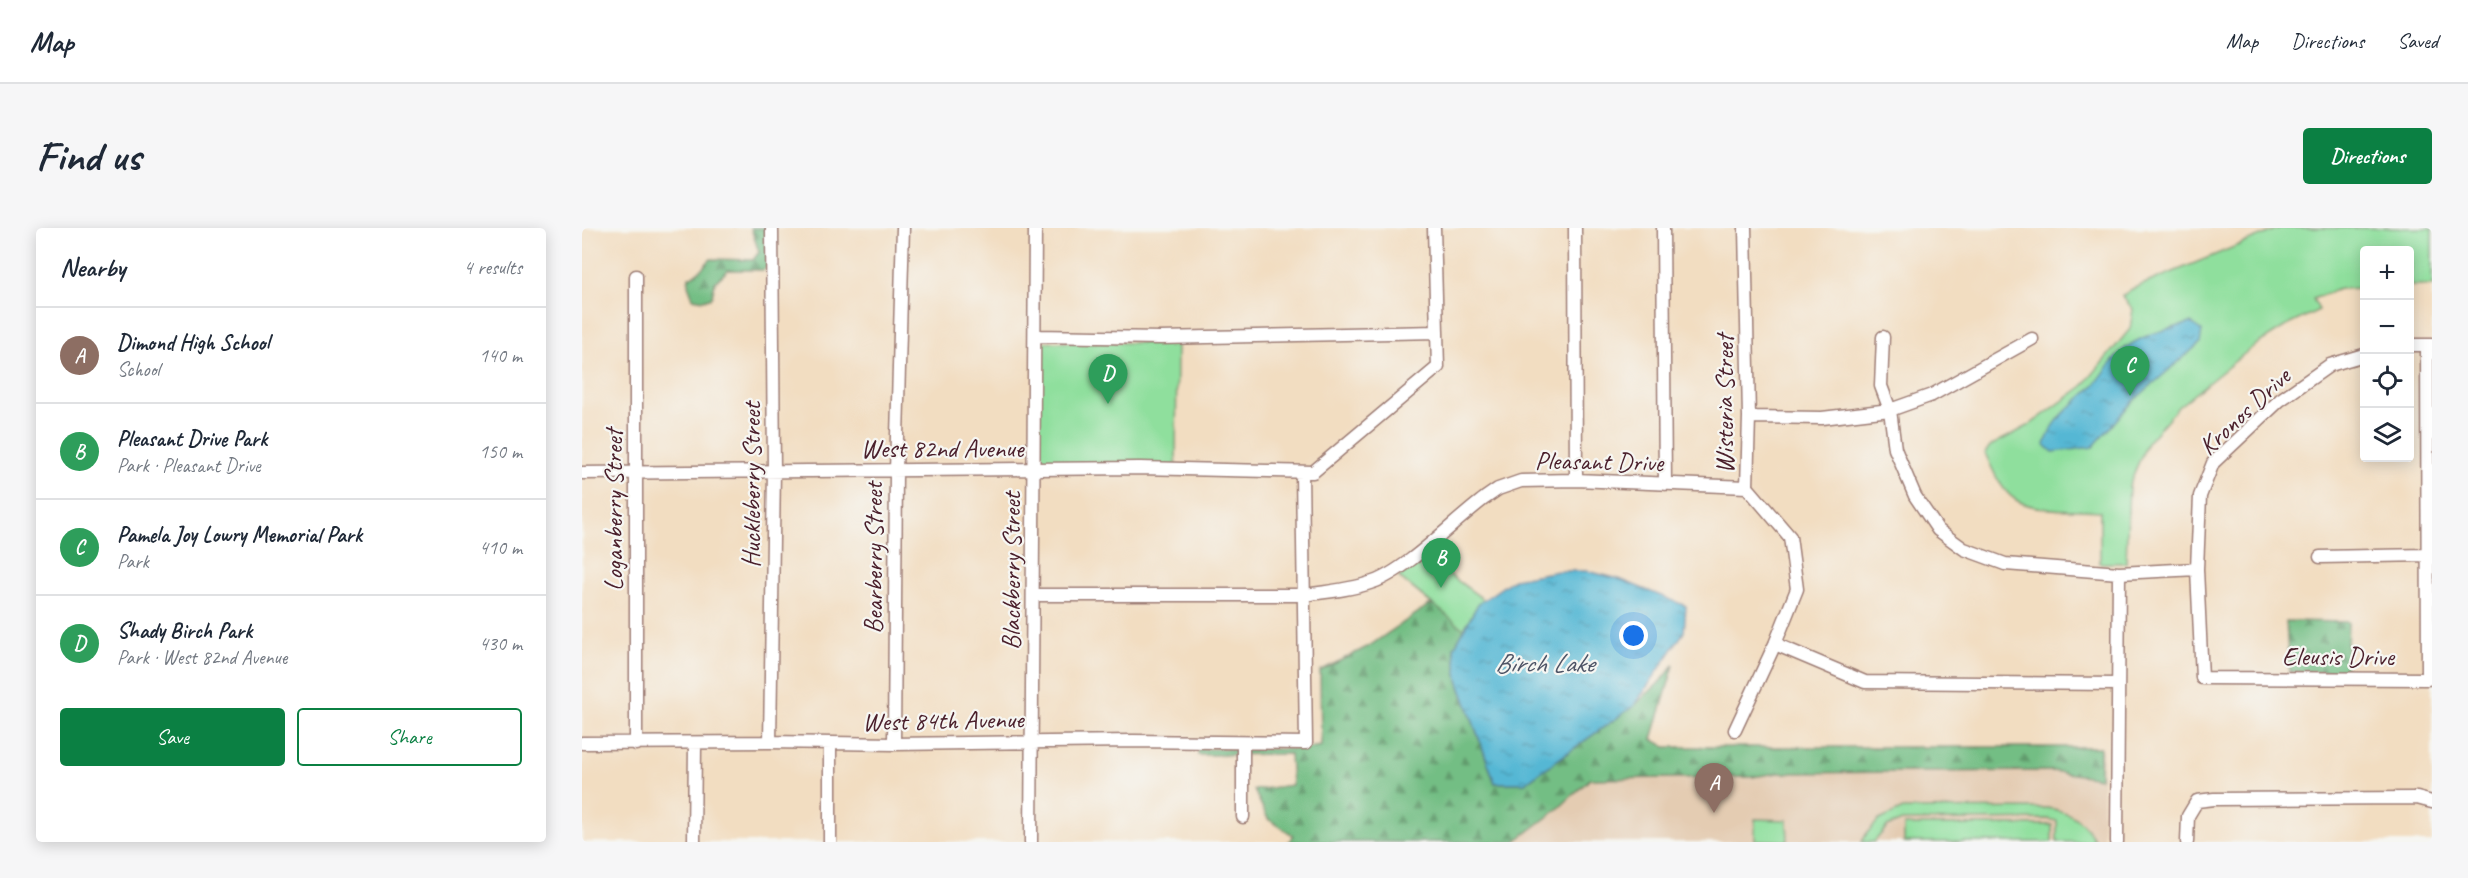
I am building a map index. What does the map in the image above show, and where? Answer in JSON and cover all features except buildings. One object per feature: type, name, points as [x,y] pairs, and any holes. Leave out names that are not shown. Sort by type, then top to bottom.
[{"type":"street","name":"Huckleberry Street","points":[[770,742],[774,470],[772,228]]},
{"type":"street","name":"Bearberry Street","points":[[894,744],[896,471],[903,228]]},
{"type":"street","name":"Blackberry Street","points":[[1031,842],[1035,228]]},
{"type":"street","points":[[1303,595],[1302,473],[1313,472],[1333,457],[1438,367],[1434,228]]},
{"type":"street","points":[[1575,228],[1576,480]]},
{"type":"street","points":[[1663,228],[1665,484]]},
{"type":"street","name":"Wisteria Street","points":[[1735,730],[1775,644],[1797,589],[1790,537],[1747,488],[1749,417],[1745,228]]},
{"type":"street","name":"Loganberry Street","points":[[636,276],[636,744]]},
{"type":"street","points":[[1036,336],[1161,338],[1437,332]]},
{"type":"street","points":[[1883,337],[1881,386],[1890,410],[1895,449],[1915,496],[1938,530],[1964,549],[2005,564],[2119,573],[2197,569]]},
{"type":"street","points":[[1749,417],[1822,418],[1890,410],[1932,395],[2032,339]]},
{"type":"street","name":"Eleusis Drive","points":[[2202,678],[2428,679],[2429,345]]},
{"type":"street","name":"Kronos Drive","points":[[2202,678],[2197,569],[2200,496],[2214,463],[2280,400],[2330,365],[2360,356]]},
{"type":"street","name":"West 82nd Avenue","points":[[582,473],[1140,468],[1302,473]]},
{"type":"street","name":"Pleasant Drive","points":[[1034,595],[1303,595],[1374,582],[1394,571],[1458,518],[1498,489],[1521,482],[1576,480],[1747,488]]},
{"type":"street","points":[[2320,557],[2428,555]]},
{"type":"street","points":[[2117,842],[2119,573]]},
{"type":"street","name":"West 84th Avenue","points":[[582,743],[894,744],[1031,741],[1306,743],[1303,595]]},
{"type":"street","points":[[1775,644],[1865,682],[2118,684]]},
{"type":"street","points":[[1243,742],[1243,817]]},
{"type":"street","points":[[694,842],[695,744]]},
{"type":"street","points":[[830,744],[830,842]]},
{"type":"street","points":[[2187,842],[2188,816],[2197,801],[2417,798],[2432,802]]},
{"type":"shaded area","points":[[2102,749],[2103,842],[1327,842],[1495,783],[1569,751]]},
{"type":"green space","points":[[751,228],[766,228],[767,267],[763,270],[728,270],[715,282],[712,297],[704,300],[693,298],[688,285],[689,277],[697,273],[711,259],[753,260],[759,252]]},
{"type":"green space","points":[[2280,228],[2432,228],[2432,286],[2414,286],[2414,246],[2360,246],[2360,288],[2339,289],[2313,299],[2319,310],[2286,326],[2254,346],[2178,407],[2147,443],[2129,485],[2126,563],[2100,563],[2100,511],[2045,508],[2016,500],[2001,485],[1985,453],[1990,446],[2028,426],[2083,386],[2130,329],[2133,309],[2122,296],[2132,289]]},
{"type":"green space","points":[[1039,342],[1177,343],[1176,466],[1038,465]]},
{"type":"green space","points":[[1425,557],[1484,600],[1478,604],[1454,648],[1458,680],[1495,783],[1525,783],[1635,705],[1663,679],[1674,665],[1652,739],[1666,747],[2100,747],[2100,778],[2052,771],[1778,773],[1752,777],[1590,779],[1558,809],[1514,842],[1289,842],[1293,835],[1268,819],[1254,790],[1292,785],[1290,754],[1198,755],[1198,749],[1302,749],[1321,746],[1320,671],[1369,646],[1429,605],[1433,605],[1399,577]]},
{"type":"green space","points":[[1425,557],[1484,600],[1478,604],[1464,629],[1399,577]]},
{"type":"green space","points":[[2286,621],[2348,622],[2346,672],[2289,672]]},
{"type":"green space","points":[[2047,808],[2076,818],[2087,828],[2095,842],[2057,842],[2057,821],[2047,819],[1902,821],[1887,827],[1874,842],[1862,842],[1879,820],[1903,809]]},
{"type":"green space","points":[[1755,819],[1787,820],[1788,841],[1755,840]]},
{"type":"green space","points":[[1904,825],[2052,825],[2052,842],[1904,842]]},
{"type":"water","points":[[2191,323],[2202,331],[2200,343],[2132,402],[2093,447],[2053,452],[2045,445],[2054,426],[2066,410],[2097,382],[2112,361],[2130,344],[2164,330]]},
{"type":"water","name":"Birch Lake","points":[[1558,571],[1587,571],[1619,579],[1686,606],[1684,632],[1635,705],[1525,783],[1495,783],[1458,680],[1454,648],[1478,604],[1514,579]]},
{"type":"place","name":"Pamela Joy Lowry Memorial Park","points":[[2130,396]]},
{"type":"place","name":"Shady Birch Park","points":[[1108,404]]},
{"type":"place","name":"Pleasant Drive Park","points":[[1441,588]]},
{"type":"place","name":"Dimond High School","points":[[1714,813]]}]
